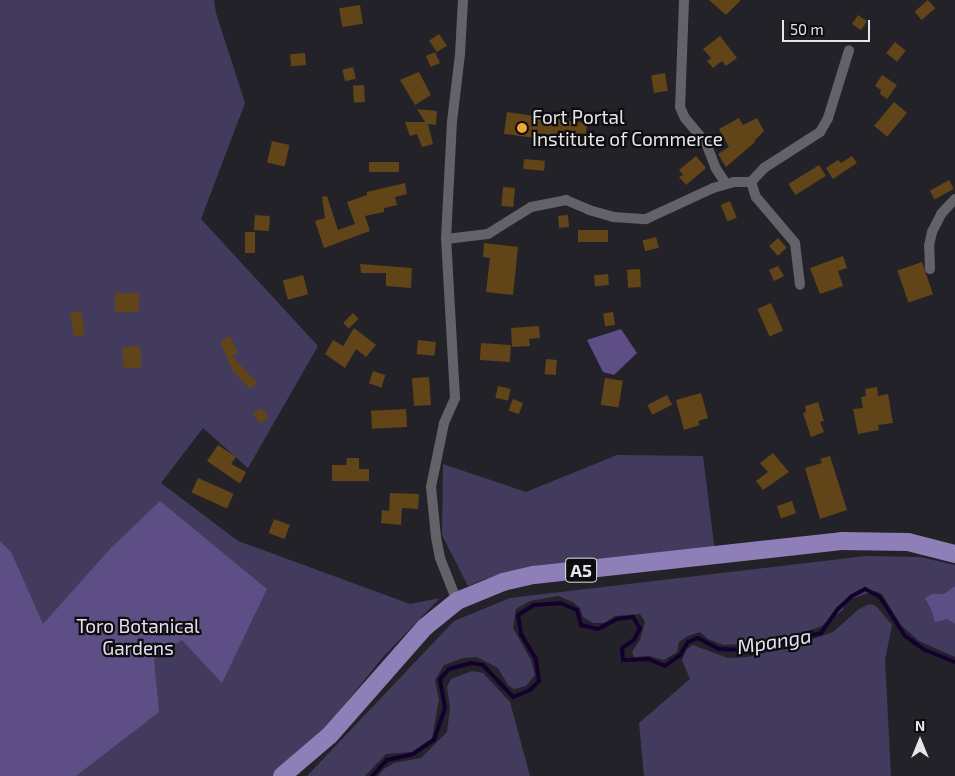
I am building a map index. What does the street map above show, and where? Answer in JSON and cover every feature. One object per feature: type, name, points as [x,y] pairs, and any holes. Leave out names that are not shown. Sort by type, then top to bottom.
[{"type":"highway","name":"A5","points":[[282,776],[330,735],[425,627],[457,601],[503,582],[534,575],[841,541],[908,542],[955,554]]},
{"type":"street","points":[[457,601],[440,558],[431,487],[444,423],[455,398],[446,239],[452,122],[460,54],[463,0]]},
{"type":"street","points":[[684,0],[680,107],[685,118],[706,143],[715,167],[726,184]]},
{"type":"street","points":[[446,239],[488,234],[531,207],[566,200],[589,210],[614,217],[646,218],[726,184],[751,182],[764,168],[820,132],[828,118],[849,50]]},
{"type":"street","points":[[751,182],[756,197],[795,243],[800,285]]},
{"type":"street","points":[[930,269],[932,232],[941,214],[955,199]]},
{"type":"green space","name":"Toro Botanical Gardens","points":[[0,0],[214,0],[216,13],[245,103],[201,219],[318,346],[248,468],[203,428],[161,483],[238,541],[410,604],[440,598],[383,657],[324,730],[274,776],[0,776]]},
{"type":"green space","points":[[621,329],[637,353],[614,375],[603,372],[587,340]]},
{"type":"green space","points":[[617,455],[703,456],[715,552],[651,557],[485,579],[468,586],[442,535],[443,464],[526,492]]},
{"type":"green space","points":[[160,501],[267,589],[222,683],[182,640],[154,659],[159,712],[76,776],[0,776],[0,541],[11,552],[43,624],[111,548]]},
{"type":"green space","points":[[866,556],[920,557],[955,565],[955,657],[919,641],[901,625],[882,594],[875,591],[845,601],[843,610],[820,627],[788,637],[750,644],[723,645],[708,639],[700,632],[688,636],[679,642],[677,652],[664,660],[649,656],[634,657],[632,652],[640,640],[645,622],[640,614],[615,616],[604,623],[593,623],[583,617],[580,608],[573,602],[558,596],[530,601],[516,609],[513,628],[531,660],[535,675],[526,686],[514,689],[508,685],[498,668],[477,657],[463,658],[444,665],[435,680],[439,700],[432,738],[412,752],[386,754],[365,776],[307,776],[454,621],[510,598]]},
{"type":"green space","points":[[955,586],[955,624],[947,619],[935,622],[925,598],[932,594],[944,594]]},
{"type":"green space","points":[[870,604],[876,606],[892,625],[885,660],[891,776],[644,776],[639,723],[690,679],[682,660],[687,649],[693,645],[728,658],[748,657],[795,645],[833,632],[859,609]]},
{"type":"green space","points":[[472,671],[483,673],[510,702],[530,776],[378,776],[384,769],[394,763],[421,758],[447,732],[450,708],[447,687],[451,679]]},
{"type":"building","points":[[709,0],[741,0],[726,15]]},
{"type":"building","points":[[928,0],[935,8],[922,20],[914,12]]},
{"type":"building","points":[[360,5],[363,24],[342,27],[339,8]]},
{"type":"building","points":[[858,15],[867,21],[861,30],[852,24]]},
{"type":"building","points":[[439,34],[447,46],[437,52],[429,41]]},
{"type":"building","points":[[720,36],[737,58],[726,66],[722,61],[713,68],[707,61],[711,58],[703,49]]},
{"type":"building","points":[[895,42],[906,51],[897,62],[886,53]]},
{"type":"building","points":[[435,52],[440,63],[431,67],[426,56]]},
{"type":"building","points":[[305,53],[306,65],[291,66],[290,54]]},
{"type":"building","points":[[353,67],[356,79],[345,81],[342,70]]},
{"type":"building","points":[[419,72],[431,95],[415,105],[400,80]]},
{"type":"building","points":[[665,73],[668,91],[654,93],[651,75]]},
{"type":"building","points":[[882,75],[897,85],[887,99],[880,94],[881,90],[875,86]]},
{"type":"building","points":[[364,85],[365,102],[354,103],[353,86]]},
{"type":"building","points":[[894,102],[907,113],[887,137],[874,126]]},
{"type":"building","points":[[417,109],[437,111],[436,125],[428,124],[433,144],[422,147],[417,134],[410,136],[405,122],[425,122]]},
{"type":"building","points":[[507,112],[587,123],[584,145],[504,134]]},
{"type":"building","points":[[739,118],[743,125],[757,118],[764,131],[755,142],[726,167],[718,154],[729,147],[719,129]]},
{"type":"building","points":[[272,141],[290,145],[285,166],[267,162]]},
{"type":"building","points":[[696,156],[706,168],[686,185],[679,177],[683,175],[679,170]]},
{"type":"building","points":[[852,156],[857,163],[833,179],[826,168],[838,160],[841,163]]},
{"type":"building","points":[[524,159],[545,161],[544,171],[523,169]]},
{"type":"building","points":[[369,162],[399,162],[399,172],[369,172]]},
{"type":"building","points":[[819,165],[826,176],[795,195],[788,184]]},
{"type":"building","points":[[949,180],[954,189],[935,199],[930,191]]},
{"type":"building","points":[[405,183],[407,194],[395,197],[397,205],[384,208],[384,212],[365,216],[370,231],[324,248],[315,221],[325,218],[322,197],[327,196],[338,230],[355,224],[347,202],[367,195],[367,192]]},
{"type":"building","points":[[503,187],[515,188],[513,207],[501,206]]},
{"type":"building","points":[[730,201],[737,218],[727,221],[721,205]]},
{"type":"building","points":[[255,215],[270,216],[269,231],[254,230]]},
{"type":"building","points":[[568,215],[569,227],[559,228],[558,216]]},
{"type":"building","points":[[578,230],[608,230],[608,242],[578,242]]},
{"type":"building","points":[[245,232],[255,232],[255,253],[245,253]]},
{"type":"building","points":[[656,237],[659,248],[645,251],[642,241]]},
{"type":"building","points":[[778,238],[787,248],[778,256],[769,246]]},
{"type":"building","points":[[484,243],[518,247],[513,295],[486,292],[490,258],[483,257]]},
{"type":"building","points":[[843,256],[847,268],[838,271],[843,286],[820,294],[810,268]]},
{"type":"building","points":[[922,262],[933,294],[908,303],[897,270]]},
{"type":"building","points":[[360,264],[412,268],[411,288],[386,286],[386,273],[361,273]]},
{"type":"building","points":[[778,266],[784,276],[774,281],[769,270]]},
{"type":"building","points":[[640,269],[641,287],[628,288],[627,270]]},
{"type":"building","points":[[608,274],[609,285],[595,286],[594,275]]},
{"type":"building","points":[[303,275],[308,294],[288,300],[283,280]]},
{"type":"building","points":[[115,293],[139,293],[139,312],[115,312]]},
{"type":"building","points":[[771,303],[783,330],[769,337],[757,309]]},
{"type":"building","points":[[81,311],[85,335],[74,336],[70,313]]},
{"type":"building","points":[[613,312],[615,325],[605,326],[603,314]]},
{"type":"building","points":[[353,313],[359,319],[349,329],[343,323]]},
{"type":"building","points":[[539,326],[540,338],[529,339],[530,346],[512,347],[511,328]]},
{"type":"building","points":[[354,328],[376,345],[366,357],[356,349],[345,368],[325,354],[333,340],[343,346]]},
{"type":"building","points":[[230,336],[238,353],[232,356],[257,383],[250,389],[233,371],[220,341]]},
{"type":"building","points":[[418,340],[436,342],[434,356],[417,354]]},
{"type":"building","points":[[481,343],[511,345],[510,362],[480,360]]},
{"type":"building","points":[[140,346],[142,367],[124,368],[122,348]]},
{"type":"building","points":[[546,359],[557,360],[556,375],[545,374]]},
{"type":"building","points":[[373,371],[385,375],[381,387],[369,383]]},
{"type":"building","points":[[429,377],[431,405],[414,406],[412,378]]},
{"type":"building","points":[[605,378],[623,381],[619,407],[601,405]]},
{"type":"building","points":[[498,386],[511,389],[508,401],[495,398]]},
{"type":"building","points":[[877,387],[878,396],[888,394],[893,423],[878,425],[879,430],[858,434],[853,409],[863,408],[861,397],[866,396],[865,389]]},
{"type":"building","points":[[701,393],[708,418],[698,421],[700,425],[684,430],[676,400]]},
{"type":"building","points":[[667,395],[672,405],[652,415],[647,405]]},
{"type":"building","points":[[513,399],[523,403],[519,414],[509,410]]},
{"type":"building","points":[[818,402],[824,421],[820,422],[824,432],[811,437],[803,413],[806,412],[805,406]]},
{"type":"building","points":[[261,408],[269,417],[260,424],[253,413]]},
{"type":"building","points":[[406,409],[407,427],[372,429],[371,411]]},
{"type":"building","points":[[218,445],[236,457],[231,464],[246,472],[241,482],[239,483],[207,461]]},
{"type":"building","points":[[773,453],[789,472],[763,490],[756,481],[768,472],[760,463]]},
{"type":"building","points":[[830,456],[847,510],[820,519],[805,468],[822,463],[820,459]]},
{"type":"building","points":[[347,458],[359,458],[359,469],[369,469],[369,481],[332,481],[332,465],[346,465]]},
{"type":"building","points":[[198,478],[234,494],[227,508],[191,493]]},
{"type":"building","points":[[390,493],[419,494],[418,509],[402,508],[401,525],[381,523],[382,510],[389,511]]},
{"type":"building","points":[[792,501],[796,513],[781,518],[777,506]]},
{"type":"building","points":[[274,519],[290,525],[284,539],[269,533]]},
{"type":"waterway","name":"Mpanga","points":[[372,776],[387,760],[413,754],[434,740],[445,708],[440,679],[449,669],[471,663],[483,665],[513,697],[530,690],[539,681],[536,659],[521,634],[518,615],[534,605],[560,603],[577,610],[581,625],[598,629],[617,619],[633,617],[640,628],[634,640],[622,648],[623,660],[648,659],[665,666],[680,655],[688,642],[698,638],[719,649],[747,650],[821,633],[838,609],[852,596],[865,589],[880,597],[905,636],[925,650],[955,662]]},
{"type":"place","name":"Fort Portal Institute of Commerce","points":[[522,128]]}]
